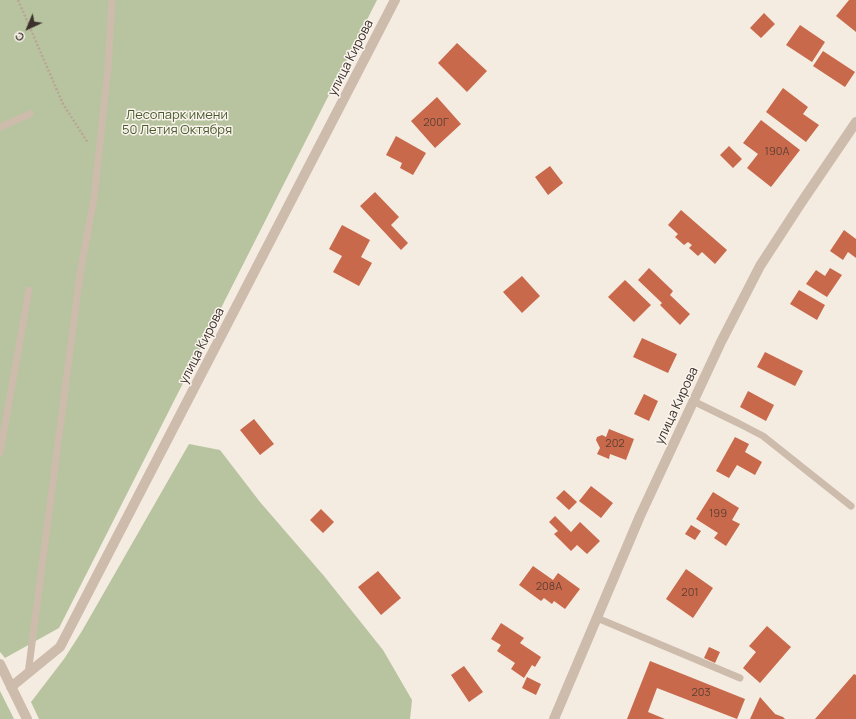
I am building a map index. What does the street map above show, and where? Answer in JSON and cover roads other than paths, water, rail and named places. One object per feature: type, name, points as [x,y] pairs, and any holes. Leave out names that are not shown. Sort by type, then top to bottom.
[{"type":"street","name":"улица Кирова","points":[[11,687],[60,647],[395,0]]},
{"type":"street","name":"улица Кирова","points":[[554,719],[640,516],[721,342],[760,266],[856,122]]},
{"type":"street","points":[[0,664],[27,719]]},
{"type":"lane","points":[[28,674],[80,274],[94,198],[108,68],[112,0]]},
{"type":"lane","points":[[0,127],[30,114]]},
{"type":"lane","points":[[0,452],[29,290]]},
{"type":"lane","points":[[693,401],[763,436],[851,506]]},
{"type":"lane","points":[[597,618],[740,678]]},
{"type":"park label","name":"Лесопарк имени 50 Летия Октября","points":[[177,122]]}]
